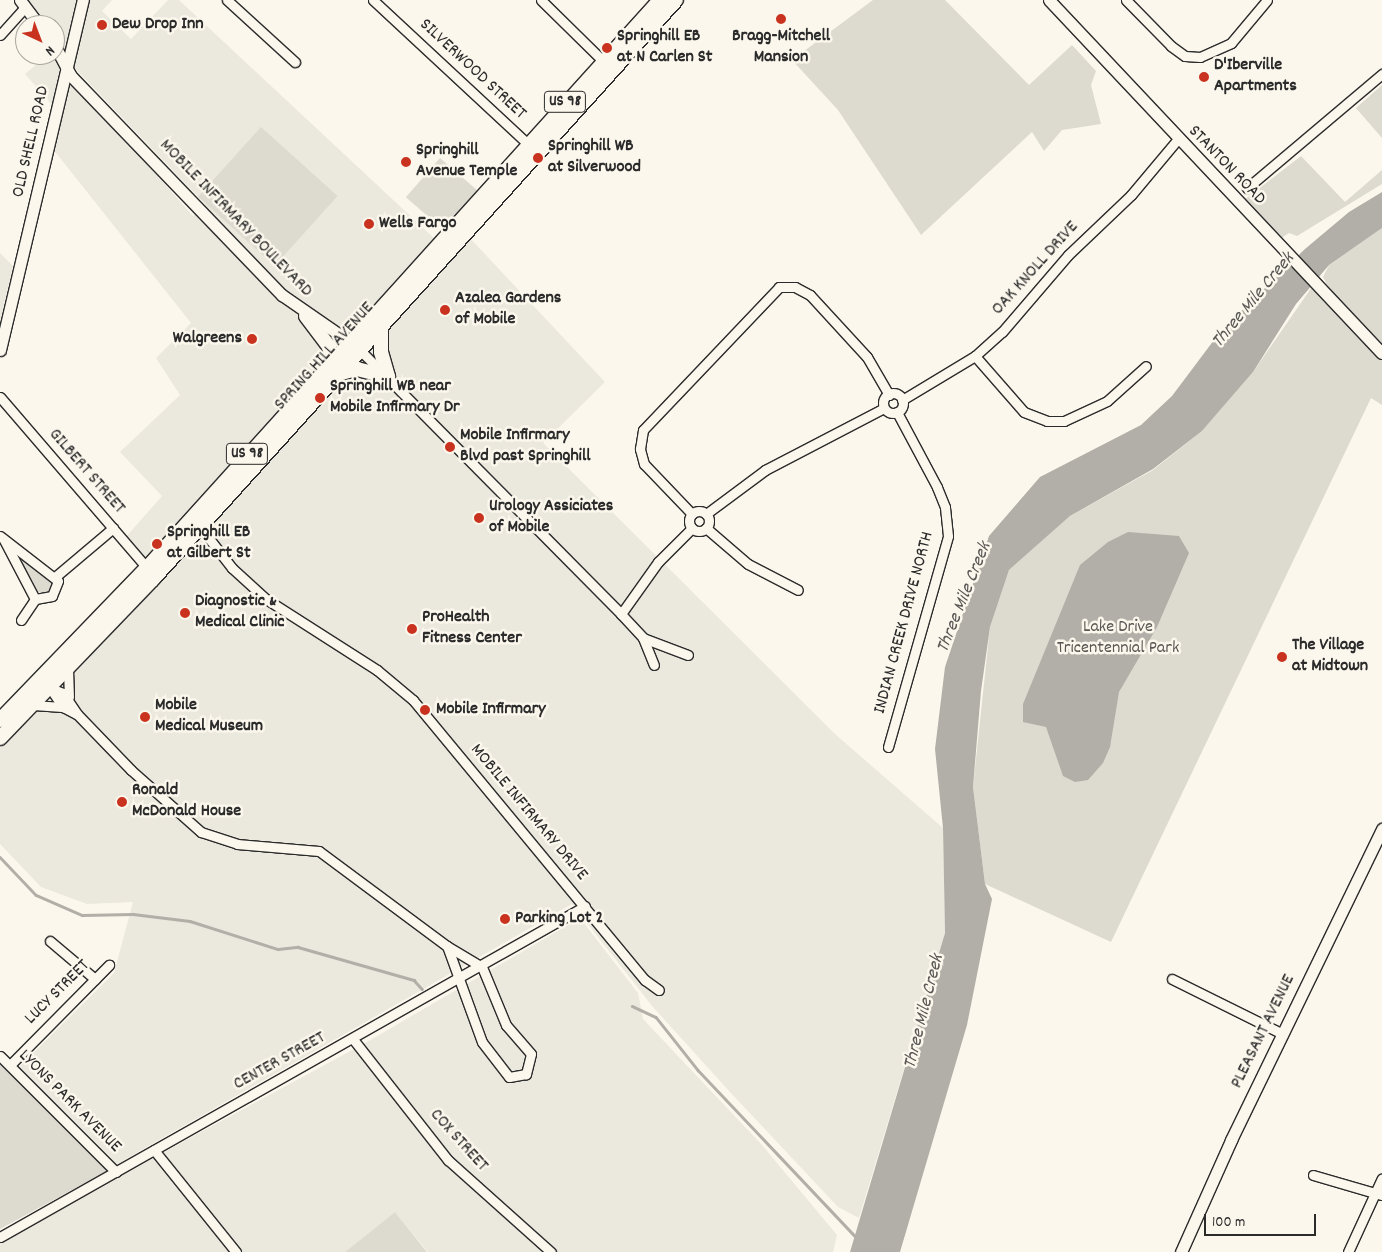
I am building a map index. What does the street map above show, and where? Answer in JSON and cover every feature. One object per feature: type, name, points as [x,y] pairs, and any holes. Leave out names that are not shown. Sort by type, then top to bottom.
[{"type":"main road","name":"SPRING HILL AVENUE","points":[[0,738],[33,705],[46,683],[147,568],[196,522],[334,375],[353,344],[527,143],[660,0]]},
{"type":"main road","name":"SPRING HILL AVENUE","points":[[0,720],[46,683],[68,669],[196,522],[332,359],[380,323],[676,0]]},
{"type":"main road","points":[[306,316],[329,346],[332,359]]},
{"type":"main road","points":[[334,375],[357,370],[388,376],[381,352],[380,323]]},
{"type":"street","name":"OLD SHELL ROAD","points":[[0,350],[4,322],[83,0]]},
{"type":"street","points":[[227,0],[295,62]]},
{"type":"street","name":"SILVERWOOD STREET","points":[[373,0],[527,143]]},
{"type":"street","points":[[541,0],[603,61]]},
{"type":"street","name":"STANTON ROAD","points":[[1049,0],[1280,249],[1380,348]]},
{"type":"street","points":[[1126,0],[1171,46],[1185,56],[1200,57],[1231,43],[1267,0]]},
{"type":"street","points":[[0,35],[22,4],[31,15]]},
{"type":"street","name":"MOBILE INFIRMARY BOULEVARD","points":[[65,62],[282,295],[306,316],[353,344],[388,376],[621,614],[643,638],[654,665]]},
{"type":"street","points":[[1246,188],[1382,74]]},
{"type":"street","name":"OAK KNOLL DRIVE","points":[[902,400],[975,356],[1028,306],[1068,255],[1131,195],[1177,140]]},
{"type":"street","points":[[884,408],[897,412],[902,400],[889,394],[848,334],[810,295],[788,286],[766,298],[642,430],[640,449],[655,478],[692,514],[706,514],[765,470],[884,408],[889,394]]},
{"type":"street","points":[[975,356],[1024,412],[1047,422],[1064,421],[1100,405],[1146,366]]},
{"type":"street","name":"GILBERT STREET","points":[[0,398],[147,568]]},
{"type":"street","name":"INDIAN CREEK DRIVE NORTH","points":[[888,747],[948,536],[945,507],[897,412]]},
{"type":"street","points":[[621,614],[658,562],[692,528],[692,514]]},
{"type":"street","points":[[706,514],[706,528]]},
{"type":"street","name":"MOBILE INFIRMARY DRIVE","points":[[196,522],[232,568],[266,599],[377,670],[413,700],[645,980],[659,990]]},
{"type":"street","points":[[55,577],[113,528]]},
{"type":"street","points":[[692,528],[706,528],[748,564],[798,590]]},
{"type":"street","points":[[2,538],[55,577],[58,586],[52,596],[35,599],[21,620]]},
{"type":"street","points":[[2,538],[35,599]]},
{"type":"street","name":"MOBILE INFIRMARY BOULEVARD","points":[[643,638],[688,655]]},
{"type":"street","points":[[66,703],[68,669]]},
{"type":"street","points":[[46,683],[201,832],[237,844],[319,850],[447,946],[482,967],[506,1025],[531,1054],[526,1074],[509,1077],[492,1058],[475,1030],[462,979],[447,946]]},
{"type":"street","points":[[33,705],[66,703]]},
{"type":"street","name":"PLEASANT AVENUE","points":[[1181,1252],[1382,829]]},
{"type":"street","name":"CENTER STREET","points":[[0,1236],[462,979],[585,906]]},
{"type":"street","points":[[50,941],[95,979]]},
{"type":"street","name":"LUCY STREET","points":[[10,1065],[109,965]]},
{"type":"street","points":[[1172,979],[1283,1034]]},
{"type":"street","name":"COX STREET","points":[[353,1040],[448,1160],[551,1252]]},
{"type":"street","name":"LYONS PARK AVENUE","points":[[0,1056],[116,1172]]},
{"type":"street","points":[[154,1150],[236,1252]]},
{"type":"street","points":[[1313,1176],[1378,1195]]},
{"type":"street","points":[[1348,1252],[1378,1195],[1382,1178]]},
{"type":"shaded area","points":[[23,0],[112,0],[102,11],[131,39],[168,0],[179,0],[435,239],[147,562],[125,538],[162,496],[120,452],[180,395],[156,358],[191,323],[53,149],[70,78],[193,216],[205,204],[67,60],[55,108],[25,74],[36,65],[65,65],[65,15],[34,15]]},
{"type":"shaded area","name":"Mobile Infirmary","points":[[467,235],[605,382],[543,443],[835,734],[943,828],[945,933],[859,1218],[838,1207],[730,1092],[653,1007],[572,904],[117,1164],[19,1067],[114,973],[133,902],[87,904],[41,887],[0,844],[0,748],[186,555]]},
{"type":"shaded area","points":[[0,253],[13,266],[0,321]]},
{"type":"shaded area","points":[[580,918],[638,993],[643,1019],[762,1145],[837,1235],[833,1252],[428,1252],[395,1212],[345,1252],[0,1252],[0,1241],[367,1042]]},
{"type":"green space","points":[[873,0],[945,0],[1029,85],[1072,45],[1096,71],[1091,85],[1101,124],[1062,130],[1044,151],[1032,132],[921,235],[838,110],[792,60]]},
{"type":"green space","points":[[1382,85],[1382,138],[1356,108]]},
{"type":"green space","points":[[261,127],[338,196],[275,266],[198,197]]},
{"type":"green space","points":[[1301,156],[1345,202],[1382,170],[1382,184],[1297,236],[1289,233],[1280,239],[1244,200]]},
{"type":"green space","points":[[440,158],[478,191],[444,230],[406,197]]},
{"type":"green space","points":[[1382,228],[1382,344],[1331,292],[1323,277],[1329,265]]},
{"type":"green space","name":"Lake Drive Tricentennial Park","points":[[1314,284],[1382,353],[1382,405],[1371,398],[1111,942],[985,884],[973,787],[990,627],[1009,570],[1070,516],[1153,470],[1202,431],[1253,372]]},
{"type":"green space","points":[[14,553],[54,581],[52,593],[36,592]]},
{"type":"green space","points":[[0,1064],[107,1171],[0,1229]]},
{"type":"green space","points":[[395,1212],[427,1252],[345,1252]]},
{"type":"water","name":"Three Mile Creek","points":[[1382,192],[1382,228],[1329,265],[1296,304],[1253,372],[1202,431],[1153,469],[1070,516],[1009,570],[990,627],[981,691],[973,787],[985,884],[992,899],[967,1025],[900,1252],[850,1252],[945,933],[943,828],[935,749],[945,667],[989,536],[1040,477],[1141,425],[1172,396],[1220,332],[1305,249],[1349,212]]},
{"type":"water","points":[[1128,532],[1179,536],[1189,553],[1157,627],[1119,692],[1110,747],[1103,763],[1088,780],[1075,782],[1063,776],[1046,727],[1023,722],[1023,704],[1080,565],[1108,542]]},
{"type":"waterway","points":[[0,857],[36,895],[82,915],[133,914],[190,921],[278,949],[298,947],[414,980],[422,989]]},
{"type":"waterway","points":[[632,1006],[656,1017],[698,1070],[856,1237]]},
{"type":"place","name":"Bragg-Mitchell Mansion","points":[[781,19]]},
{"type":"place","name":"Dew Drop Inn","points":[[102,25]]},
{"type":"place","name":"Springhill EB at N Carlen St","points":[[607,48]]},
{"type":"place","name":"D'Iberville Apartments","points":[[1204,77]]},
{"type":"place","name":"Springhill WB at Silverwood","points":[[538,158]]},
{"type":"place","name":"Springhill Avenue Temple","points":[[406,162]]},
{"type":"place","name":"Wells Fargo","points":[[369,224]]},
{"type":"place","name":"Azalea Gardens of Mobile","points":[[445,310]]},
{"type":"place","name":"Walgreens","points":[[252,339]]},
{"type":"place","name":"Springhill WB near Mobile Infirmary Dr","points":[[320,398]]},
{"type":"place","name":"Mobile Infirmary Blvd past Springhill","points":[[450,447]]},
{"type":"place","name":"Urology Assiciates of Mobile","points":[[479,518]]},
{"type":"place","name":"Springhill EB at Gilbert St","points":[[157,544]]},
{"type":"place","name":"Diagnostic & Medical Clinic","points":[[185,613]]},
{"type":"place","name":"ProHealth Fitness Center","points":[[412,629]]},
{"type":"place","name":"The Village at Midtown","points":[[1282,657]]},
{"type":"place","name":"Mobile Infirmary","points":[[425,710]]},
{"type":"place","name":"Mobile Medical Museum","points":[[145,717]]},
{"type":"place","name":"Ronald McDonald House","points":[[122,802]]},
{"type":"place","name":"Parking Lot 2","points":[[505,919]]}]
